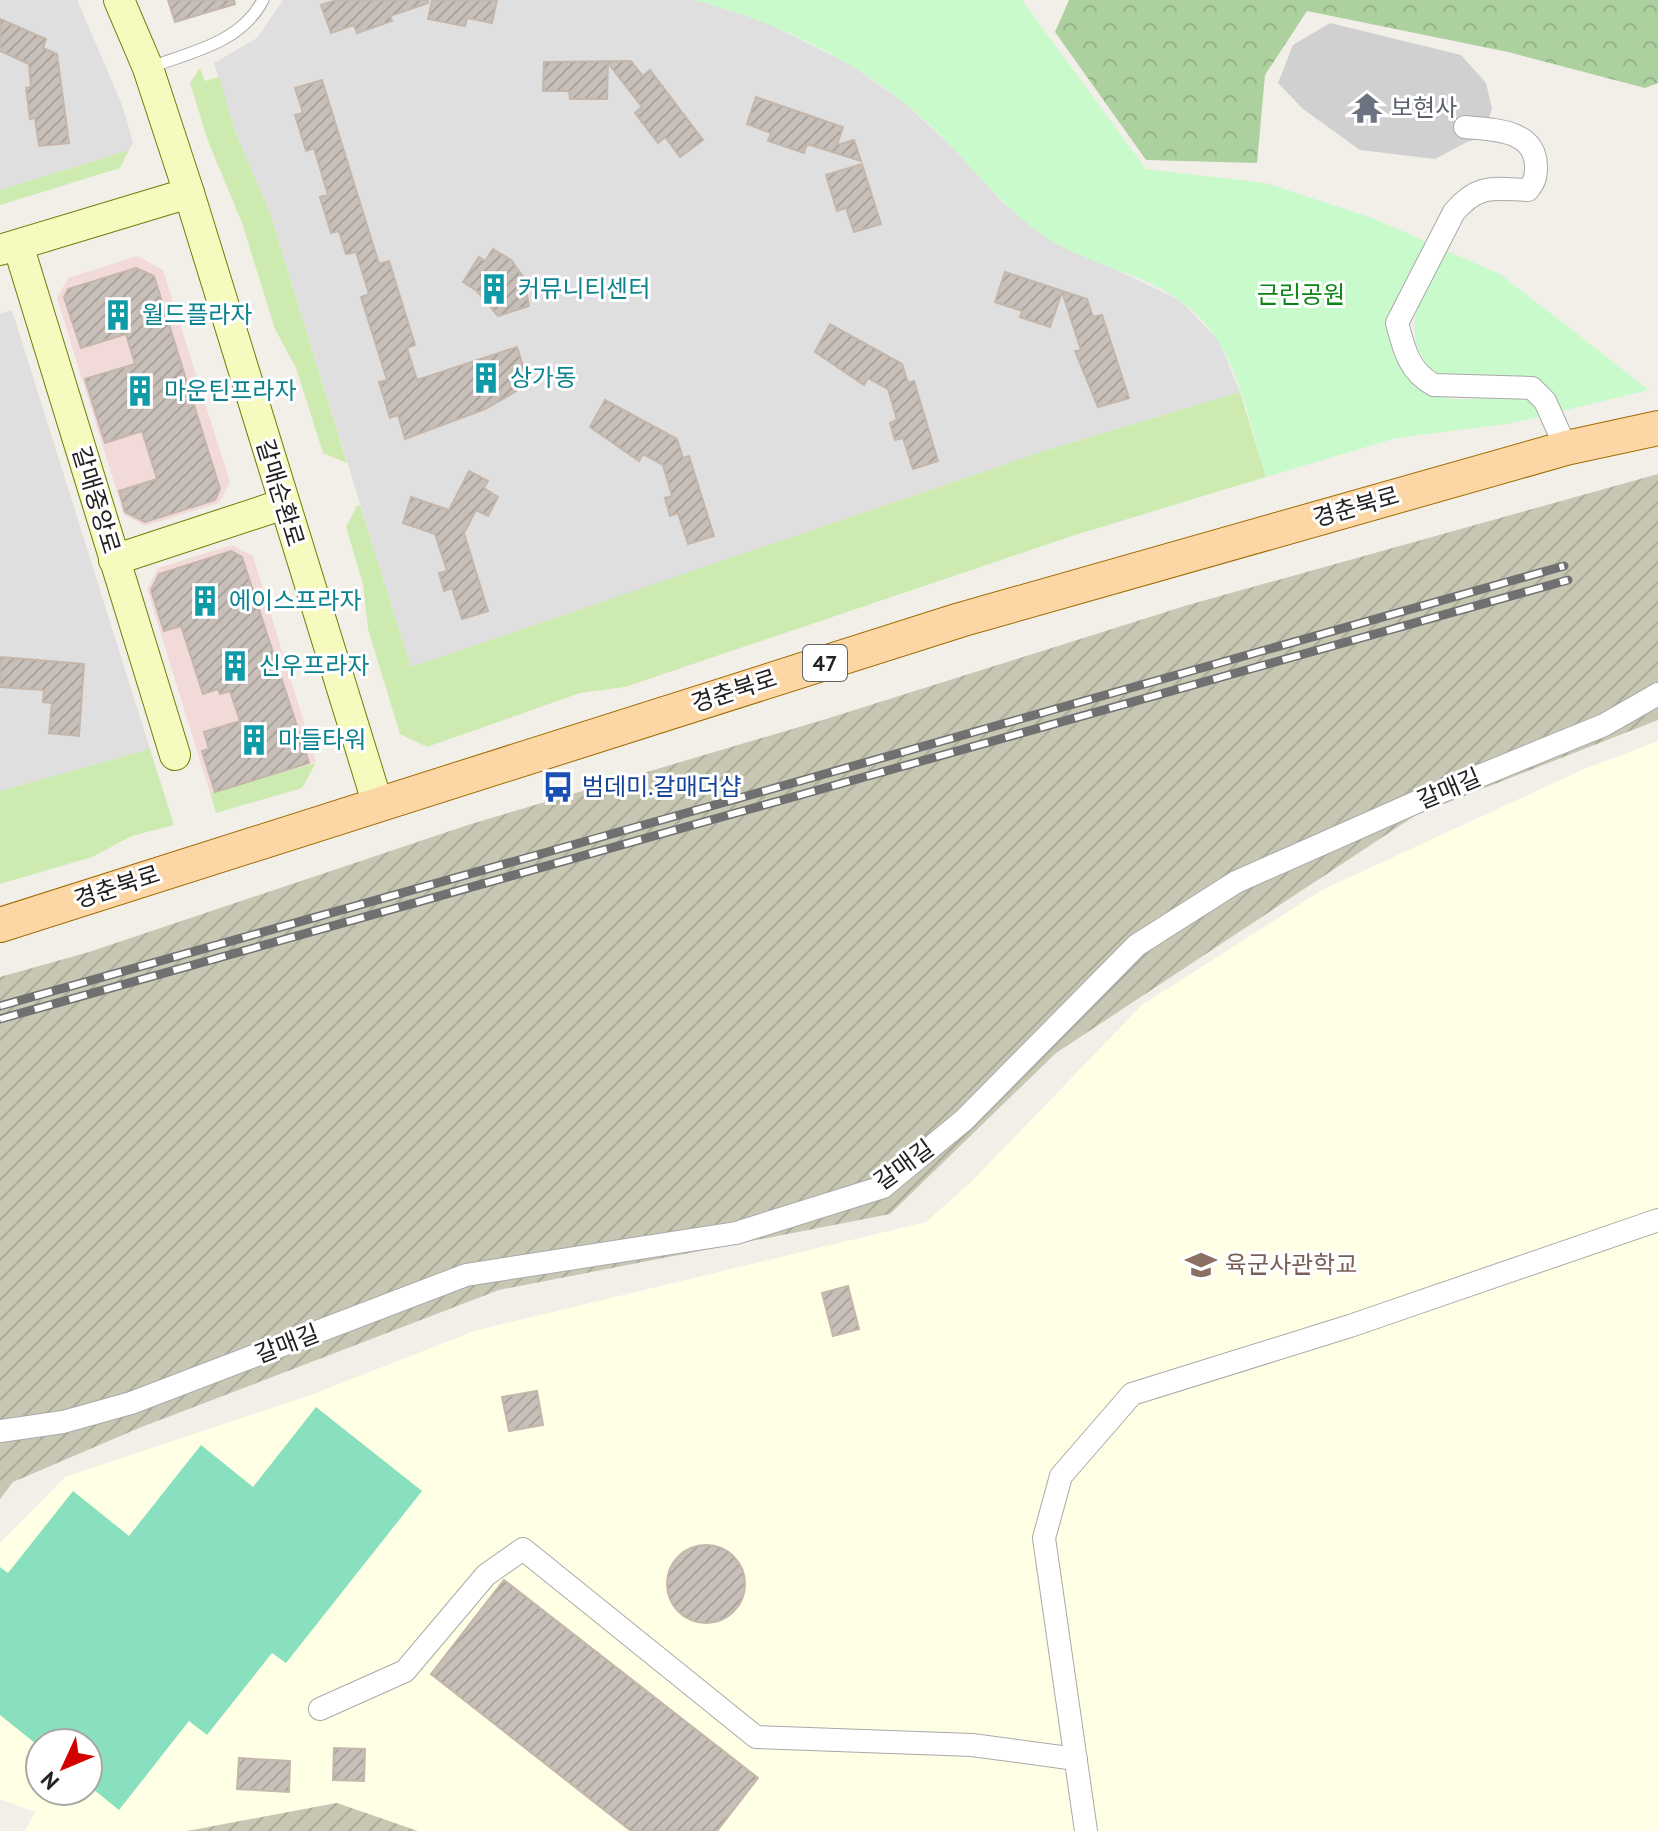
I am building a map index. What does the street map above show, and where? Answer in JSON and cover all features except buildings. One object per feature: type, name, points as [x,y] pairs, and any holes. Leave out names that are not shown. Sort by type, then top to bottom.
[{"type":"main road","name":"경춘북로","points":[[0,925],[960,620],[1566,448],[1658,428]]},
{"type":"street","name":"갈매순환로","points":[[119,0],[148,68],[189,193],[378,805]]},
{"type":"street","points":[[1465,127],[1516,135],[1530,144],[1535,157],[1536,180],[1528,190],[1492,186],[1467,197],[1454,212],[1397,323],[1406,355],[1419,377],[1434,385],[1532,388],[1545,401],[1566,448]]},
{"type":"street","name":"갈매중앙로","points":[[175,755],[114,560],[9,248],[189,193]]},
{"type":"street","points":[[114,560],[284,504]]},
{"type":"street","name":"갈매길","points":[[2,1434],[131,1403],[466,1275],[736,1233],[883,1187],[964,1120],[1137,945],[1149,937],[1236,882],[1428,797],[1604,725],[1658,694]]},
{"type":"street","points":[[1086,1831],[1044,1538],[1061,1476],[1132,1394],[1350,1326],[1658,1220]]},
{"type":"street","points":[[320,1709],[405,1671],[486,1575],[523,1549],[756,1737],[972,1745],[1076,1759]]},
{"type":"lane","points":[[148,68],[228,38],[244,27],[263,0]]},
{"type":"shaded area","points":[[0,0],[77,0],[122,105],[133,142],[129,150],[0,190]]},
{"type":"shaded area","points":[[283,0],[695,0],[761,20],[851,65],[906,104],[956,151],[1004,204],[1050,239],[1180,300],[1219,341],[1240,392],[1047,450],[411,668],[270,213],[235,131],[214,63],[257,38]]},
{"type":"shaded area","name":"보현사","points":[[1330,23],[1461,55],[1486,83],[1492,109],[1482,139],[1469,141],[1435,159],[1360,150],[1303,109],[1278,83],[1293,45]]},
{"type":"shaded area","points":[[137,256],[163,270],[230,482],[219,503],[145,526],[124,515],[57,298],[68,278]]},
{"type":"shaded area","points":[[12,310],[150,749],[0,791],[0,314]]},
{"type":"shaded area","points":[[1658,474],[1658,720],[1416,815],[1056,1053],[890,1214],[499,1290],[139,1428],[13,1482],[0,1499],[0,977],[89,952],[471,824],[826,719],[1188,605]]},
{"type":"shaded area","points":[[232,545],[253,556],[316,762],[210,793],[147,589],[158,568]]},
{"type":"shaded area","name":"육군사관학교","points":[[1658,741],[1658,1831],[25,1831],[35,1812],[0,1799],[0,1543],[65,1477],[311,1395],[474,1331],[926,1222],[972,1181],[1142,1005],[1322,890],[1582,770]]},
{"type":"shaded area","points":[[336,1803],[418,1831],[187,1831]]},
{"type":"green space","name":"근린공원","points":[[695,0],[1022,0],[1146,169],[1266,183],[1372,218],[1430,243],[1405,293],[1415,384],[1440,397],[1454,399],[1530,399],[1543,416],[1507,424],[1396,438],[1266,477],[1235,375],[1216,338],[1187,306],[1150,284],[1069,250],[1033,228],[932,127],[906,104],[851,65],[760,21]]},
{"type":"green space","points":[[1069,0],[1658,0],[1658,83],[1645,88],[1508,52],[1307,11],[1265,75],[1257,163],[1146,160],[1055,32]]},
{"type":"green space","points":[[200,68],[205,81],[219,77],[235,131],[270,213],[347,463],[323,453],[296,368],[275,329],[242,223],[208,141],[190,83]]},
{"type":"green space","points":[[129,150],[120,168],[0,205],[0,190]]},
{"type":"green space","name":"근린공원","points":[[1447,251],[1500,274],[1649,390],[1562,411],[1551,395],[1436,378],[1417,344],[1416,314]]},
{"type":"green space","points":[[1240,392],[1266,477],[1075,535],[625,687],[580,693],[427,747],[400,734],[368,629],[363,584],[346,527],[357,506],[360,505],[411,667],[1047,450]]},
{"type":"green space","points":[[150,749],[174,825],[132,836],[92,857],[0,884],[0,791]]},
{"type":"green space","points":[[316,763],[302,788],[216,813],[210,793]]},
{"type":"green space","points":[[316,1407],[422,1491],[286,1663],[272,1653],[207,1735],[189,1721],[119,1810],[104,1798],[104,1727],[24,1727],[24,1734],[0,1715],[0,1567],[8,1573],[73,1491],[129,1536],[201,1445],[253,1487]]},
{"type":"railway","points":[[0,1006],[1564,566]]},
{"type":"railway","points":[[0,1019],[1568,580]]},
{"type":"place","name":"보현사","points":[[1367,108]]},
{"type":"place","name":"커뮤니티센터","points":[[494,289]]},
{"type":"place","name":"월드플라자","points":[[118,315]]},
{"type":"place","name":"상가동","points":[[486,378]]},
{"type":"place","name":"마운틴프라자","points":[[140,391]]},
{"type":"place","name":"에이스프라자","points":[[205,601]]},
{"type":"place","name":"신우프라자","points":[[235,666]]},
{"type":"place","name":"마들타워","points":[[254,740]]},
{"type":"place","name":"범데미.갈매더샵","points":[[558,787]]},
{"type":"place","name":"육군사관학교","points":[[1201,1265]]}]
